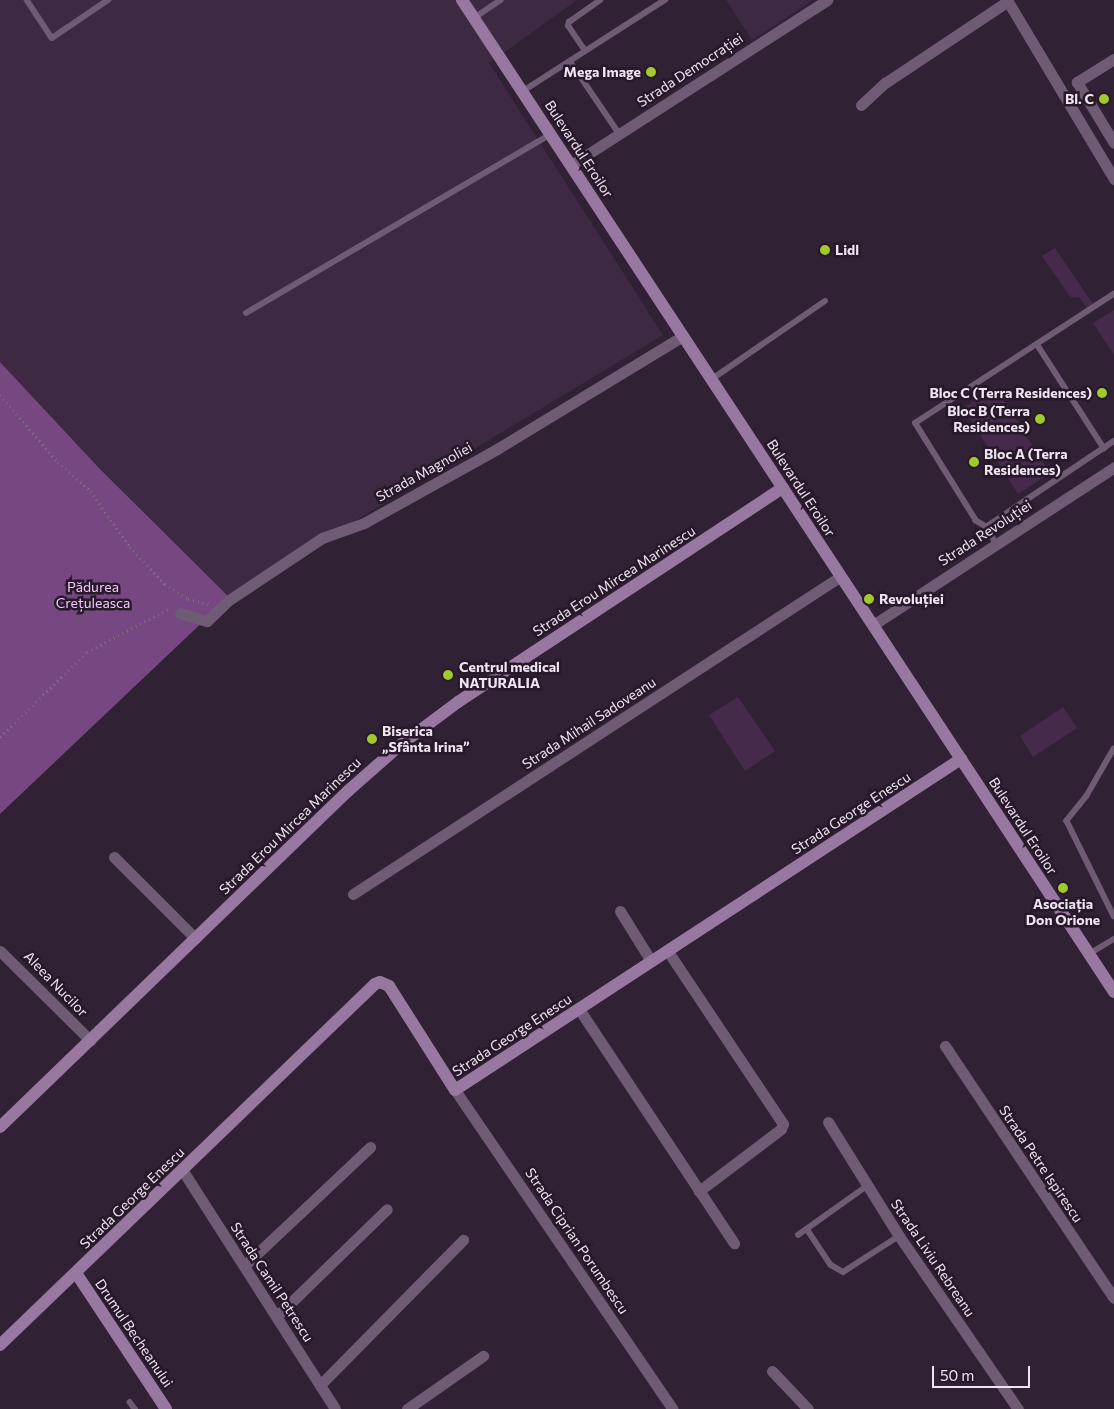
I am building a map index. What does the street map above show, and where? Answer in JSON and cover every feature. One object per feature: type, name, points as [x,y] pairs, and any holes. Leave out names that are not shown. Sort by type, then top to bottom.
[{"type":"street","name":"Bulevardul Eroilor","points":[[462,0],[1114,992]]},
{"type":"street","name":"Strada Democrației","points":[[571,165],[826,0]]},
{"type":"street","points":[[861,105],[885,83],[1008,1],[1114,179]]},
{"type":"street","points":[[1114,59],[1077,82],[1114,143]]},
{"type":"street","name":"Strada Magnoliei","points":[[177,608],[207,621],[229,600],[322,538],[364,523],[497,449],[683,336]]},
{"type":"street","name":"Strada Revoluției","points":[[873,625],[1114,467]]},
{"type":"street","name":"Strada Erou Mircea Marinescu","points":[[0,1127],[348,791],[425,726],[783,488]]},
{"type":"street","name":"Strada Mihail Sadoveanu","points":[[353,894],[841,576]]},
{"type":"street","name":"Strada George Enescu","points":[[0,1345],[380,982],[389,986],[456,1090],[961,759]]},
{"type":"street","points":[[114,857],[195,938]]},
{"type":"street","points":[[620,911],[651,961]]},
{"type":"street","points":[[667,950],[783,1124],[781,1129],[699,1190]]},
{"type":"street","name":"Aleea Nucilor","points":[[0,951],[90,1040]]},
{"type":"street","points":[[579,1009],[734,1243]]},
{"type":"street","name":"Strada Petre Ispirescu","points":[[945,1046],[1114,1298]]},
{"type":"street","name":"Strada Ciprian Porumbescu","points":[[456,1090],[673,1409]]},
{"type":"street","name":"Strada Liviu Rebreanu","points":[[828,1122],[899,1236],[1018,1409]]},
{"type":"street","points":[[244,1265],[370,1147]]},
{"type":"street","name":"Strada Camil Petrescu","points":[[183,1171],[335,1409]]},
{"type":"street","points":[[277,1316],[387,1210]]},
{"type":"street","points":[[320,1385],[462,1240]]},
{"type":"street","name":"Drumul Becheanului","points":[[76,1273],[166,1409]]},
{"type":"street","points":[[407,1409],[483,1356]]},
{"type":"street","points":[[772,1371],[808,1409]]},
{"type":"lane","points":[[27,0],[52,38],[108,0]]},
{"type":"lane","points":[[474,18],[501,0]]},
{"type":"lane","points":[[585,51],[568,26],[569,22],[600,0]]},
{"type":"lane","points":[[522,91],[665,0]]},
{"type":"lane","points":[[570,61],[619,133]]},
{"type":"lane","points":[[246,313],[551,134]]},
{"type":"lane","points":[[996,544],[986,527],[976,520],[915,423],[1114,294]]},
{"type":"lane","points":[[712,379],[825,301]]},
{"type":"lane","points":[[1037,344],[1104,448]]},
{"type":"lane","points":[[986,527],[1114,441]]},
{"type":"lane","points":[[1114,749],[1087,796],[1067,821],[1114,916]]},
{"type":"lane","points":[[1089,954],[1114,939]]},
{"type":"lane","points":[[798,1235],[867,1186]]},
{"type":"lane","points":[[807,1229],[830,1265],[843,1272],[899,1236]]},
{"type":"lane","points":[[130,1402],[135,1409]]},
{"type":"path","points":[[0,395],[58,462],[91,491],[130,547],[165,584],[188,600],[210,604],[229,600]]},
{"type":"path","points":[[0,737],[87,652],[177,608],[188,600]]},
{"type":"shaded area","points":[[0,0],[577,0],[489,63],[663,335],[229,597],[99,468],[0,362]]},
{"type":"shaded area","points":[[726,0],[813,0],[752,40]]},
{"type":"shaded area","points":[[1055,248],[1095,307],[1089,311],[1079,297],[1071,298],[1042,256]]},
{"type":"shaded area","points":[[1114,310],[1114,355],[1093,323]]},
{"type":"shaded area","points":[[995,387],[1050,473],[1018,494],[963,408]]},
{"type":"shaded area","points":[[738,697],[775,751],[745,771],[709,715]]},
{"type":"shaded area","points":[[1063,707],[1077,728],[1033,757],[1020,736]]},
{"type":"green space","name":"Pădurea Crețuleasca","points":[[0,362],[99,468],[229,597],[0,814]]},
{"type":"place","name":"Mega Image","points":[[651,72]]},
{"type":"place","name":"Bl. C","points":[[1104,99]]},
{"type":"place","name":"Lidl","points":[[825,250]]},
{"type":"place","name":"Bloc C (Terra Residences)","points":[[1102,393]]},
{"type":"place","name":"Bloc B (Terra Residences)","points":[[1040,419]]},
{"type":"place","name":"Bloc A (Terra Residences)","points":[[974,462]]},
{"type":"place","name":"Revoluției","points":[[869,599]]},
{"type":"place","name":"Centrul medical NATURALIA","points":[[448,675]]},
{"type":"place","name":"Biserica „Sfânta Irina”","points":[[372,739]]},
{"type":"place","name":"Asociația Don Orione","points":[[1063,888]]}]
